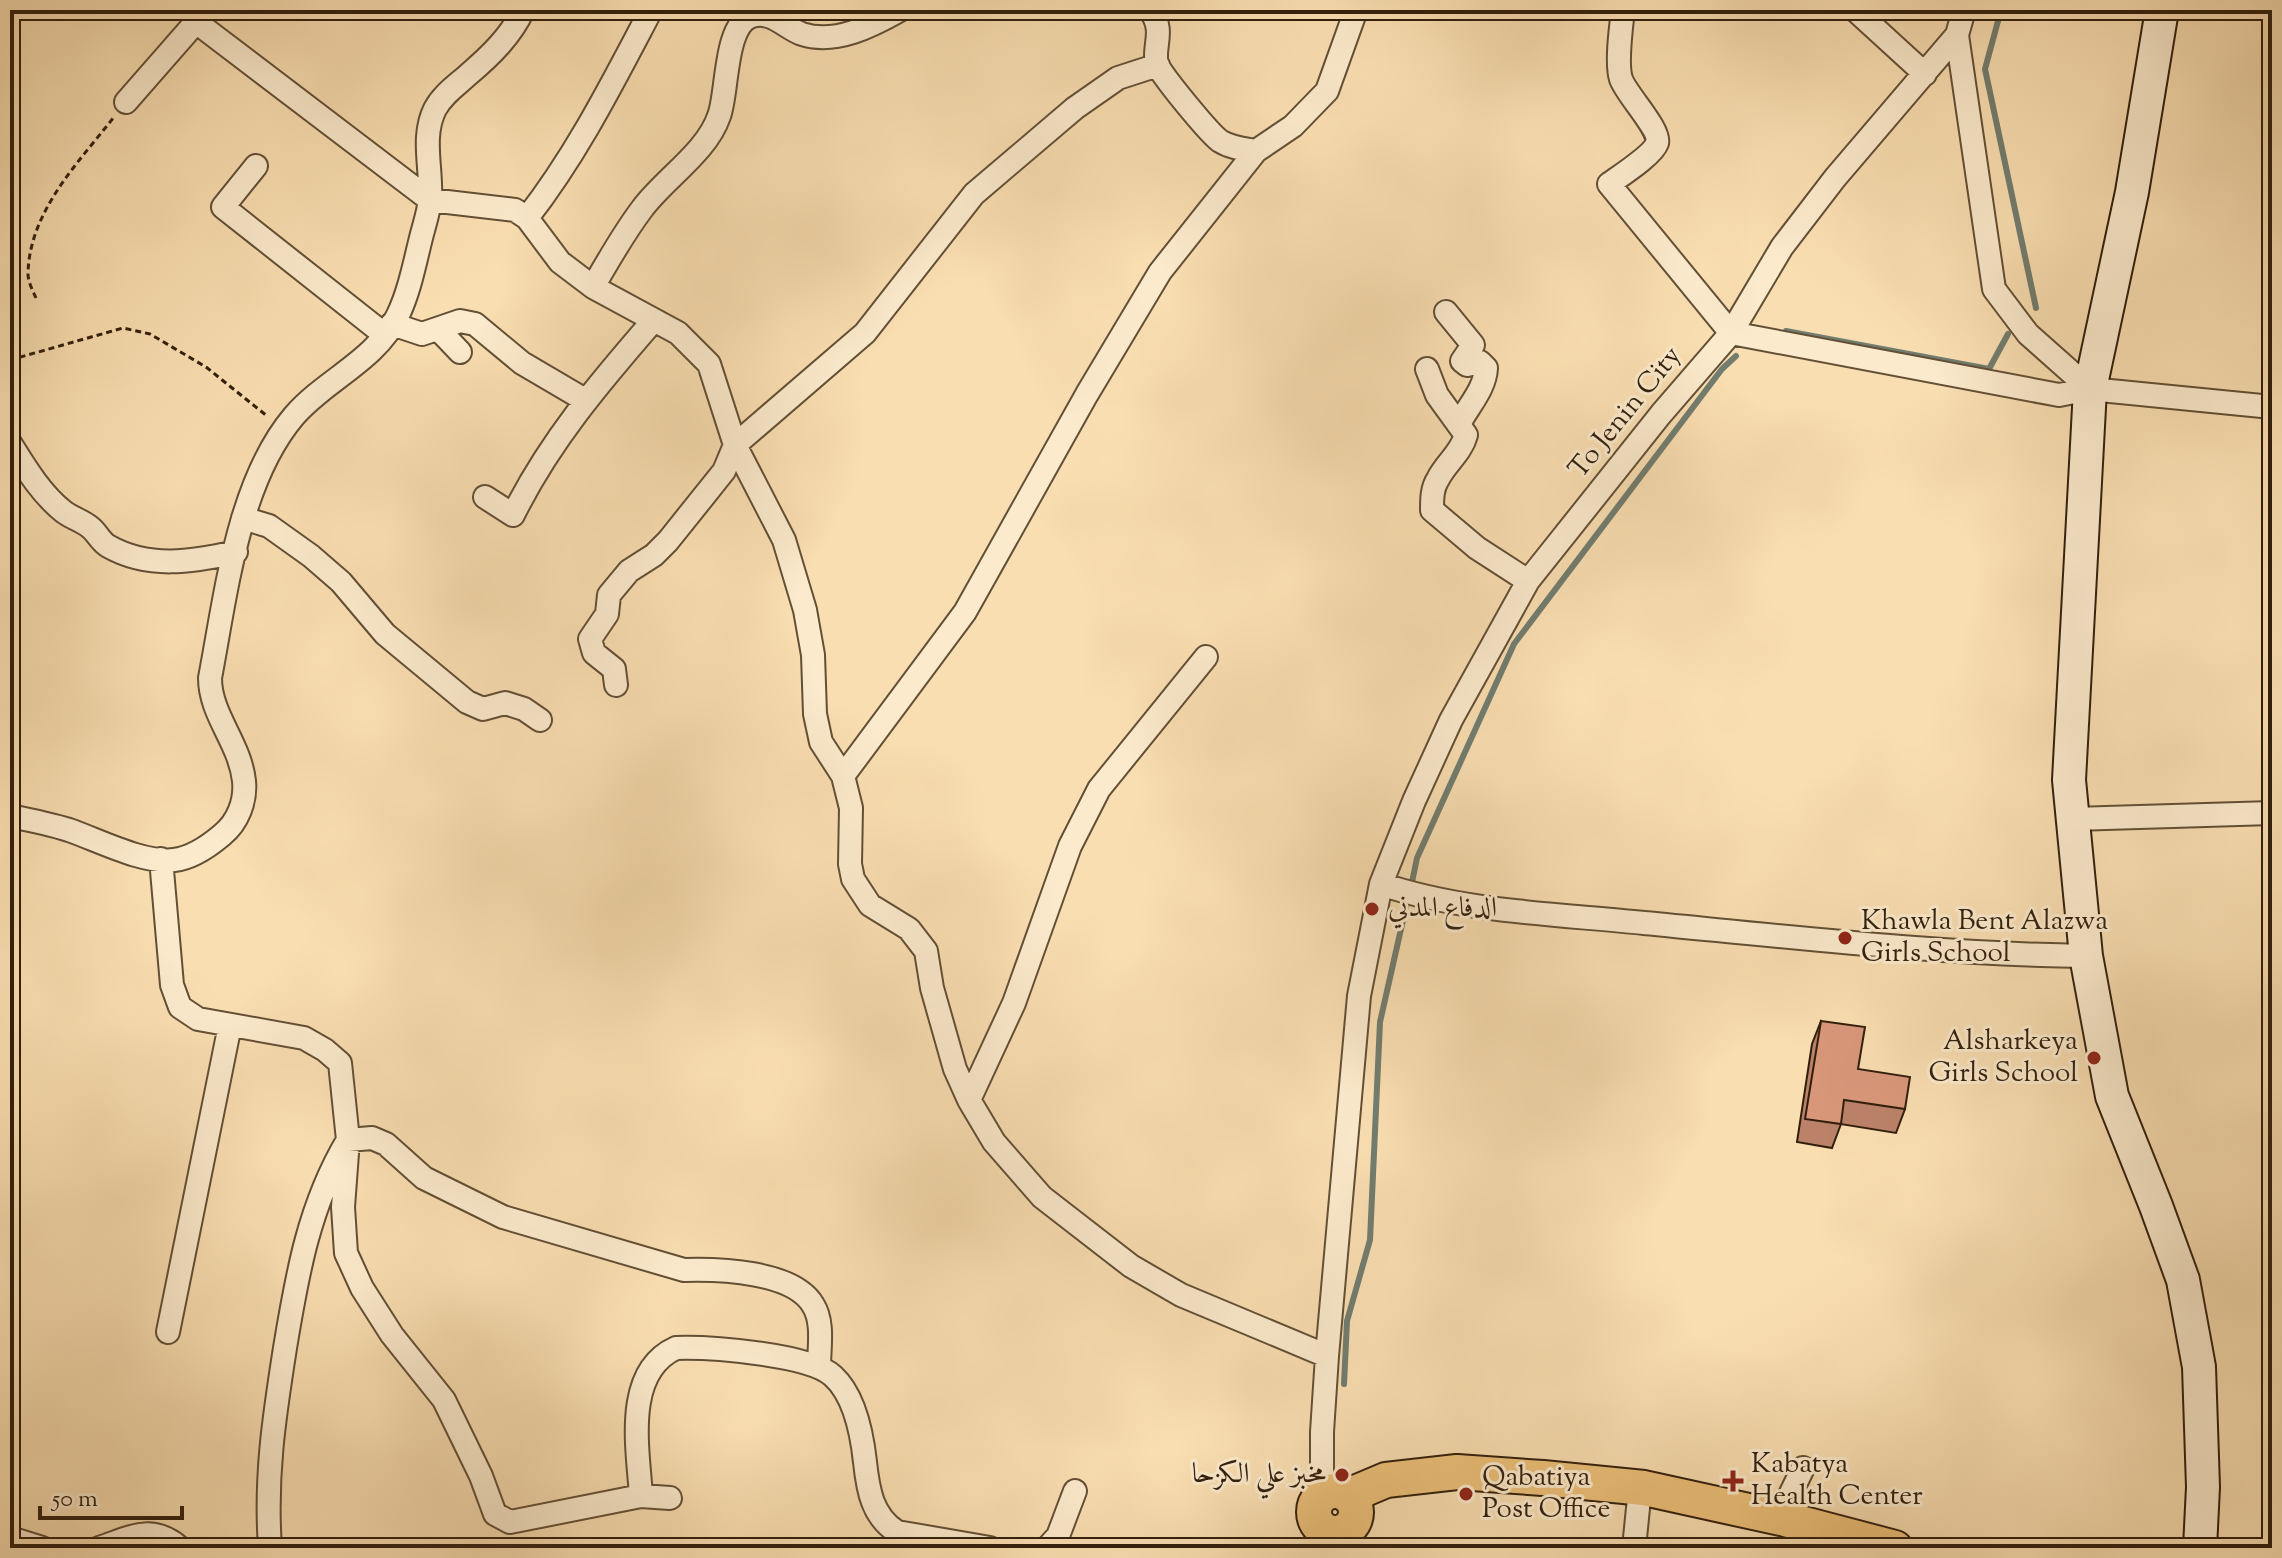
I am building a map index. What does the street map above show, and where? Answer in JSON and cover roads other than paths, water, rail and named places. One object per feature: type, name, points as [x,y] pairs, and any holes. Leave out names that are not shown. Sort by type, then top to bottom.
[{"type":"main road","points":[[1326,1523],[1386,1480],[1457,1472],[1640,1488],[1785,1519],[1895,1548]]},
{"type":"street","points":[[10,816],[65,829],[139,855],[170,861],[186,858],[208,846],[231,827],[239,815],[244,781],[237,755],[210,693],[210,678],[248,498],[283,430],[318,392],[351,371],[389,330],[408,289],[430,200],[429,129],[435,110],[445,94],[507,36],[523,10]]},
{"type":"street","points":[[527,218],[557,180],[591,124],[651,10]]},
{"type":"street","points":[[593,287],[642,209],[705,142],[719,116],[735,33],[744,20],[753,15],[771,16],[801,34],[824,38],[846,34],[900,10]]},
{"type":"street","points":[[1150,10],[1158,29],[1158,65],[1199,121],[1221,141],[1256,151]]},
{"type":"street","points":[[843,776],[965,612],[1087,394],[1160,272],[1256,151],[1293,126],[1327,91],[1356,10]]},
{"type":"street","points":[[1623,10],[1620,77],[1656,132],[1657,143],[1609,184],[1731,333],[2059,395],[2090,389],[2272,407]]},
{"type":"street","points":[[1855,10],[1925,74]]},
{"type":"street","name":"To Jenin City","points":[[1326,1523],[1322,1432],[1359,996],[1381,884],[1414,801],[1451,720],[1528,581],[1661,414],[1731,333],[1782,247],[1835,178],[1957,35],[1964,10]]},
{"type":"street","points":[[2162,10],[2132,192],[2090,389],[2069,780],[2086,956],[2112,1096],[2183,1280],[2199,1367],[2203,1487],[2200,1548]]},
{"type":"street","points":[[126,102],[196,22],[430,200],[515,210],[527,218],[560,262],[593,287],[678,333],[709,364],[735,445],[784,540],[805,610],[813,655],[815,714],[821,742],[843,776],[851,808],[850,864],[853,879],[870,905],[909,929],[926,951],[932,988],[955,1069],[994,1142],[1042,1197],[1131,1266],[1181,1295],[1327,1356]]},
{"type":"street","points":[[1957,35],[1994,289],[2028,334],[2090,389]]},
{"type":"street","points":[[616,685],[614,669],[594,653],[590,639],[607,614],[609,595],[629,571],[654,555],[668,541],[724,471],[735,445],[865,333],[974,194],[1075,108],[1118,78],[1158,65]]},
{"type":"street","points":[[256,166],[223,207],[389,330],[422,334],[460,321],[475,324],[522,363],[585,400]]},
{"type":"street","points":[[1446,312],[1473,345],[1462,361],[1467,365],[1480,362],[1486,368],[1485,385],[1472,400],[1459,424]]},
{"type":"street","points":[[485,497],[513,515],[529,482],[585,400],[653,321]]},
{"type":"street","points":[[438,329],[460,352]]},
{"type":"street","points":[[1427,369],[1437,395],[1466,435],[1463,445],[1438,478],[1432,493],[1432,510],[1477,548],[1528,581]]},
{"type":"street","points":[[10,443],[38,485],[63,511],[91,527],[105,545],[141,559],[166,563],[236,552]]},
{"type":"street","points":[[243,518],[269,526],[311,556],[341,582],[385,634],[467,702],[483,709],[505,703],[524,709],[540,720]]},
{"type":"street","points":[[969,1100],[1014,1003],[1070,846],[1099,789],[1206,657]]},
{"type":"street","points":[[2073,819],[2272,813]]},
{"type":"street","points":[[161,859],[172,985],[180,1007],[198,1019],[304,1038],[340,1063],[348,1140],[343,1207],[346,1253],[362,1288],[392,1335],[444,1400],[481,1476],[495,1514],[510,1522],[641,1496],[670,1498]]},
{"type":"street","points":[[1381,884],[1417,896],[1558,914],[1995,955],[2086,956]]},
{"type":"street","points":[[168,1332],[230,1025]]},
{"type":"street","points":[[348,1140],[372,1138],[386,1144],[424,1178],[503,1217],[673,1267],[754,1274],[787,1284],[812,1303],[818,1315],[819,1367]]},
{"type":"street","points":[[270,1548],[267,1512],[270,1442],[300,1258],[331,1168],[348,1140]]},
{"type":"street","points":[[641,1496],[636,1430],[639,1398],[654,1363],[676,1348],[767,1355],[819,1367],[837,1379],[859,1426],[868,1490],[877,1513],[887,1525],[897,1532],[990,1548]]},
{"type":"street","points":[[1790,1495],[1803,1468]]},
{"type":"street","points":[[1634,1548],[1640,1488]]},
{"type":"street","points":[[1047,1548],[1058,1536],[1075,1491]]},
{"type":"street","points":[[99,1548],[137,1542],[146,1533],[160,1534],[180,1548]]},
{"type":"street","points":[[10,1538],[42,1548]]},
{"type":"waterway","points":[[2001,10],[1985,69],[2036,308]]},
{"type":"waterway","points":[[1786,331],[1989,369],[2008,334]]},
{"type":"waterway","points":[[1411,887],[1417,858],[1514,644],[1722,369],[1736,356]]},
{"type":"waterway","points":[[1344,1384],[1347,1321],[1370,1240],[1380,1022],[1408,898]]},
{"type":"place","name":"الدفاع المدني","points":[[1372,909]]},
{"type":"place","name":"Khawla Bent Alazwa Girls School","points":[[1845,938]]},
{"type":"place","name":"Alsharkeya Girls School","points":[[2094,1058]]},
{"type":"place","name":"مخبز علي الكزحا","points":[[1342,1475]]},
{"type":"place","name":"Kabatya Health Center","points":[[1733,1481]]},
{"type":"place","name":"Qabatiya Post Office","points":[[1466,1494]]}]
